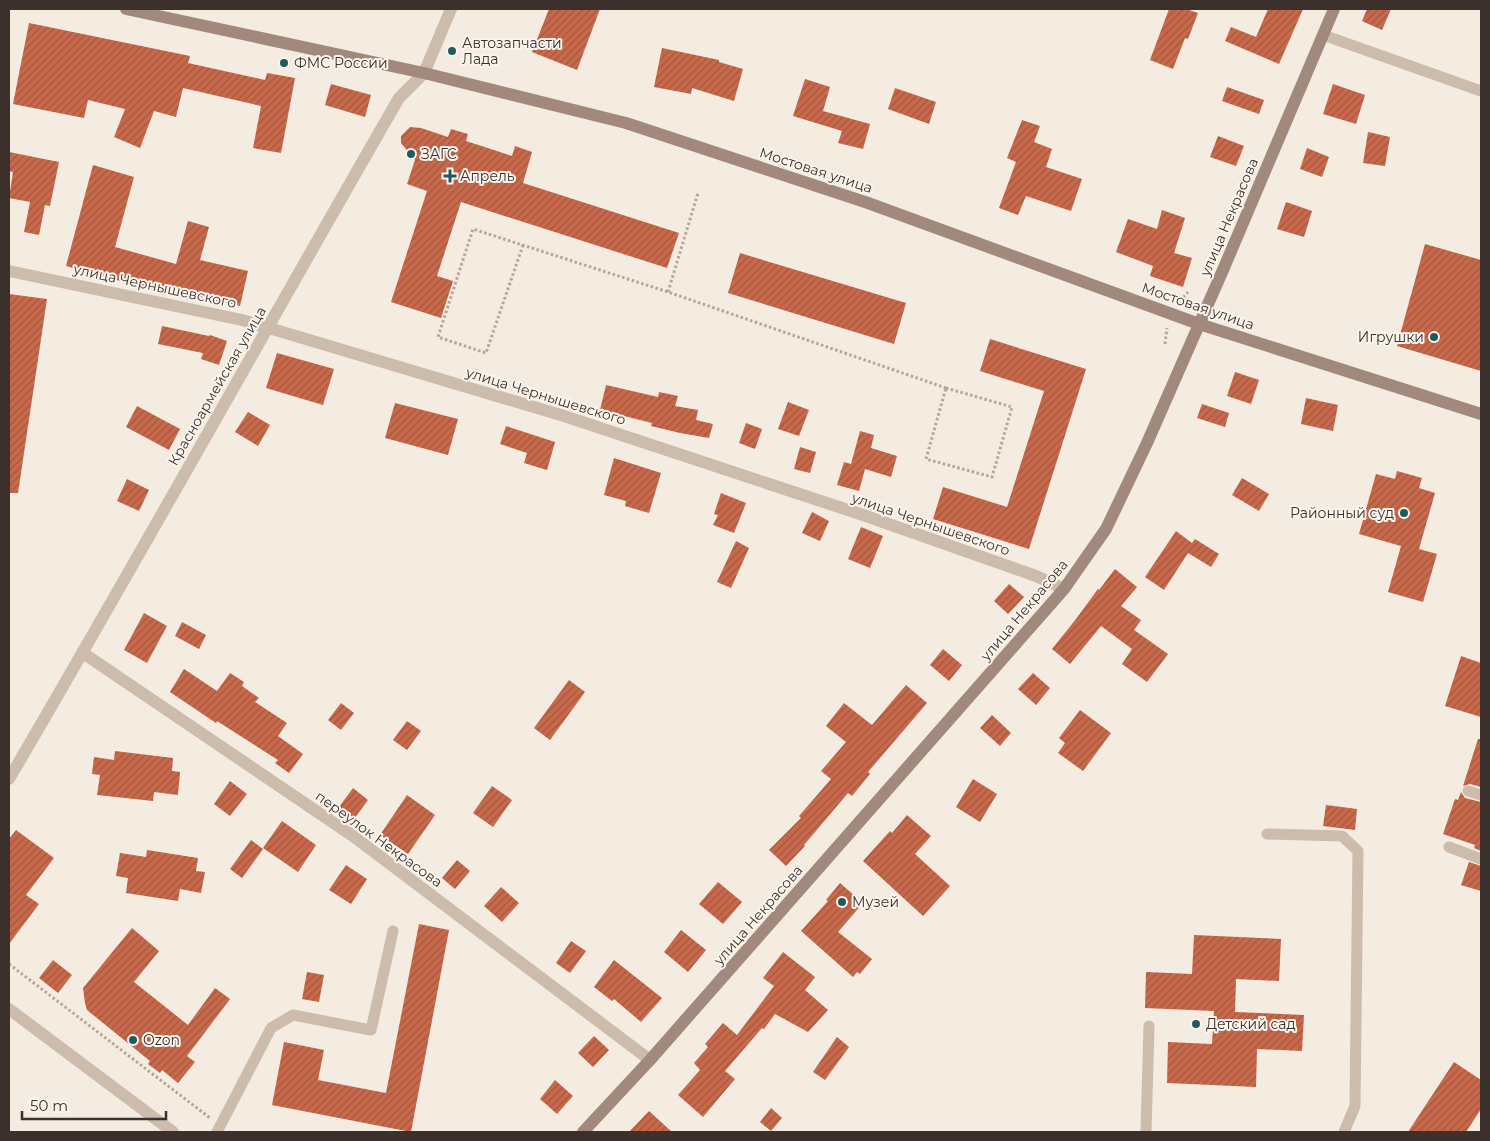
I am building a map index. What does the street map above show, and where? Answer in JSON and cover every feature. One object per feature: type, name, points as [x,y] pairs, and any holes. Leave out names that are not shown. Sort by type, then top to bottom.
[{"type":"main road","name":"Мостовая улица","points":[[126,9],[424,73],[626,123],[868,203],[1199,324],[1481,414]]},
{"type":"main road","name":"улица Некрасова","points":[[584,1132],[650,1060],[1064,589],[1106,529],[1147,443],[1334,9]]},
{"type":"street","name":"Красноармейская улица","points":[[9,779],[83,653],[398,98],[424,73],[451,9]]},
{"type":"street","name":"улица Чернышевского","points":[[9,271],[242,320],[582,422],[863,516],[1036,576],[1064,589]]},
{"type":"street","name":"переулок Некрасова","points":[[83,653],[354,836],[650,1060]]},
{"type":"street","points":[[9,1009],[173,1132]]},
{"type":"lane","points":[[1323,35],[1481,91]]},
{"type":"lane","points":[[1468,791],[1481,796]]},
{"type":"lane","points":[[1268,834],[1342,836],[1358,851],[1355,1106],[1344,1132]]},
{"type":"lane","points":[[1449,848],[1481,859]]},
{"type":"lane","points":[[218,1132],[271,1028],[293,1015],[371,1030],[393,932]]},
{"type":"lane","points":[[1146,1132],[1150,1026]]},
{"type":"path","points":[[668,292],[698,193]]},
{"type":"path","points":[[523,245],[486,353],[438,337],[473,229],[523,245],[668,292],[946,388],[1012,407],[992,477],[926,459],[946,388]]},
{"type":"path","points":[[9,964],[212,1120]]},
{"type":"building","points":[[549,9],[600,9],[577,70],[532,52]]},
{"type":"building","points":[[1169,9],[1186,9],[1198,13],[1188,39],[1185,38],[1173,69],[1150,60]]},
{"type":"building","points":[[1268,9],[1303,9],[1279,64],[1225,41],[1231,27],[1256,37]]},
{"type":"building","points":[[1367,9],[1391,9],[1382,30],[1362,21]]},
{"type":"building","points":[[29,23],[190,56],[188,63],[265,80],[267,73],[295,78],[281,153],[253,148],[261,106],[183,88],[176,117],[154,111],[140,148],[114,137],[125,109],[88,100],[84,118],[13,104]]},
{"type":"building","points":[[662,48],[719,60],[719,62],[743,69],[734,101],[692,88],[691,94],[654,87]]},
{"type":"building","points":[[805,79],[830,87],[823,111],[870,124],[863,149],[838,143],[842,131],[793,116]]},
{"type":"building","points":[[331,84],[371,95],[365,117],[325,105]]},
{"type":"building","points":[[1333,84],[1365,95],[1356,124],[1323,114]]},
{"type":"building","points":[[1227,87],[1264,100],[1259,114],[1222,101]]},
{"type":"building","points":[[895,88],[936,102],[929,124],[888,109]]},
{"type":"building","points":[[1022,120],[1040,126],[1034,142],[1052,149],[1046,167],[1082,179],[1071,211],[1026,196],[1018,215],[999,208],[1016,162],[1007,158]]},
{"type":"building","points":[[410,127],[421,128],[448,137],[451,129],[468,134],[466,141],[512,156],[515,146],[532,152],[523,183],[679,233],[667,268],[461,202],[437,276],[453,281],[441,318],[391,302],[427,191],[407,184],[415,160],[401,143],[401,136]]},
{"type":"building","points":[[1368,132],[1390,137],[1385,166],[1363,163]]},
{"type":"building","points":[[1218,136],[1244,146],[1236,166],[1210,157]]},
{"type":"building","points":[[1307,148],[1329,157],[1322,177],[1300,169]]},
{"type":"building","points":[[9,152],[59,162],[50,206],[45,205],[39,235],[24,232],[30,202],[9,198],[13,172],[9,171]]},
{"type":"building","points":[[93,165],[134,177],[115,247],[176,264],[188,221],[209,227],[200,260],[248,271],[240,306],[190,295],[189,300],[66,266]]},
{"type":"building","points":[[1286,202],[1312,211],[1304,237],[1277,229]]},
{"type":"building","points":[[1162,210],[1185,218],[1174,253],[1192,258],[1183,287],[1150,276],[1153,266],[1116,252],[1128,219],[1157,229]]},
{"type":"building","points":[[1425,244],[1481,260],[1481,371],[1397,346]]},
{"type":"building","points":[[740,253],[906,303],[894,344],[728,293]]},
{"type":"building","points":[[9,294],[47,299],[18,493],[9,493]]},
{"type":"building","points":[[162,326],[210,335],[227,341],[219,365],[201,359],[203,353],[158,344]]},
{"type":"building","points":[[990,339],[1086,369],[1029,549],[933,519],[943,487],[1007,507],[1044,391],[980,371]]},
{"type":"building","points":[[277,353],[334,369],[323,405],[266,388]]},
{"type":"building","points":[[1235,372],[1259,380],[1251,404],[1227,396]]},
{"type":"building","points":[[606,385],[658,397],[659,392],[678,396],[675,406],[698,410],[696,420],[713,424],[709,438],[651,426],[652,423],[600,410]]},
{"type":"building","points":[[1306,398],[1338,405],[1333,431],[1301,424]]},
{"type":"building","points":[[788,402],[809,410],[799,436],[778,429]]},
{"type":"building","points":[[395,403],[458,419],[448,455],[385,438]]},
{"type":"building","points":[[1202,404],[1229,413],[1225,427],[1197,418]]},
{"type":"building","points":[[137,406],[180,429],[169,450],[126,427]]},
{"type":"building","points":[[248,412],[270,425],[258,446],[235,432]]},
{"type":"building","points":[[746,423],[762,429],[755,449],[739,443]]},
{"type":"building","points":[[506,426],[555,442],[547,470],[524,463],[527,453],[500,444]]},
{"type":"building","points":[[860,431],[874,435],[871,448],[897,456],[891,477],[865,469],[859,491],[837,485],[844,462],[851,464]]},
{"type":"building","points":[[800,447],[816,452],[810,473],[794,469]]},
{"type":"building","points":[[614,458],[661,473],[649,513],[625,506],[626,501],[604,495]]},
{"type":"building","points":[[1397,471],[1422,478],[1419,488],[1435,493],[1419,549],[1437,554],[1423,602],[1388,592],[1401,546],[1359,534],[1376,474],[1395,479]]},
{"type":"building","points":[[1242,478],[1269,494],[1259,511],[1232,495]]},
{"type":"building","points":[[127,479],[149,490],[139,511],[117,501]]},
{"type":"building","points":[[721,493],[746,503],[734,533],[713,525],[718,515],[714,514]]},
{"type":"building","points":[[812,512],[829,521],[820,541],[802,533]]},
{"type":"building","points":[[861,527],[883,536],[870,568],[848,559]]},
{"type":"building","points":[[1176,531],[1192,543],[1195,539],[1219,554],[1211,567],[1188,553],[1164,590],[1145,577]]},
{"type":"building","points":[[736,541],[749,548],[731,588],[717,582]]},
{"type":"building","points":[[1115,569],[1137,587],[1121,606],[1141,620],[1134,630],[1168,654],[1147,682],[1122,664],[1132,649],[1101,626],[1070,664],[1052,649]]},
{"type":"building","points":[[1009,584],[1024,597],[1008,614],[994,601]]},
{"type":"building","points":[[144,613],[167,626],[147,663],[124,650]]},
{"type":"building","points":[[182,622],[206,635],[199,649],[175,636]]},
{"type":"building","points":[[943,649],[962,665],[949,681],[930,665]]},
{"type":"building","points":[[1461,656],[1481,663],[1481,717],[1445,706]]},
{"type":"building","points":[[184,669],[217,691],[230,673],[244,682],[242,686],[259,698],[255,702],[287,723],[278,736],[303,754],[289,773],[275,763],[278,760],[217,721],[216,723],[170,692]]},
{"type":"building","points":[[1033,673],[1050,688],[1036,705],[1018,689]]},
{"type":"building","points":[[569,680],[585,692],[550,740],[534,728]]},
{"type":"building","points":[[906,685],[927,703],[868,772],[870,774],[852,796],[848,793],[805,846],[786,866],[769,850],[801,818],[799,816],[831,779],[821,771],[846,742],[826,726],[844,703],[872,725]]},
{"type":"building","points":[[341,703],[354,713],[341,730],[328,720]]},
{"type":"building","points":[[1080,710],[1111,733],[1083,771],[1058,753],[1065,743],[1059,738]]},
{"type":"building","points":[[992,715],[1011,733],[1000,746],[980,728]]},
{"type":"building","points":[[407,721],[421,731],[407,750],[393,740]]},
{"type":"building","points":[[1478,739],[1481,739],[1481,787],[1470,784],[1463,786]]},
{"type":"building","points":[[115,751],[173,758],[172,771],[180,772],[178,795],[154,792],[153,801],[97,795],[100,775],[92,774],[94,757],[114,760]]},
{"type":"building","points":[[973,779],[997,794],[980,822],[956,807]]},
{"type":"building","points":[[230,781],[247,794],[230,816],[214,804]]},
{"type":"building","points":[[492,786],[512,800],[493,827],[473,813]]},
{"type":"building","points":[[353,788],[368,800],[354,819],[339,807]]},
{"type":"building","points":[[1461,792],[1465,798],[1481,802],[1481,851],[1474,848],[1475,845],[1443,834],[1455,799],[1458,800]]},
{"type":"building","points":[[407,795],[435,815],[408,854],[380,835]]},
{"type":"building","points":[[1326,805],[1357,809],[1355,830],[1323,826]]},
{"type":"building","points":[[907,815],[931,836],[915,854],[950,886],[923,916],[863,861],[890,831],[892,833]]},
{"type":"building","points":[[282,821],[316,845],[298,872],[263,848]]},
{"type":"building","points":[[16,830],[54,858],[26,895],[39,904],[9,944],[9,839]]},
{"type":"building","points":[[251,840],[263,849],[242,878],[230,869]]},
{"type":"building","points":[[147,850],[198,858],[196,871],[205,872],[201,893],[180,889],[178,901],[126,893],[128,878],[116,876],[120,853],[146,857]]},
{"type":"building","points":[[457,860],[470,871],[455,889],[442,878]]},
{"type":"building","points":[[1469,862],[1481,866],[1481,891],[1461,885]]},
{"type":"building","points":[[346,865],[367,879],[351,904],[329,890]]},
{"type":"building","points":[[718,882],[742,902],[723,924],[699,904]]},
{"type":"building","points":[[840,883],[863,903],[838,932],[872,959],[860,974],[857,972],[853,977],[801,931],[828,901],[826,900]]},
{"type":"building","points":[[501,887],[519,903],[502,922],[484,906]]},
{"type":"building","points":[[419,924],[449,930],[411,1132],[272,1105],[284,1042],[324,1050],[318,1080],[386,1093]]},
{"type":"building","points":[[132,928],[159,951],[134,982],[188,1025],[215,988],[230,999],[187,1056],[195,1062],[178,1083],[162,1070],[160,1073],[148,1064],[150,1061],[87,1010],[83,988]]},
{"type":"building","points":[[681,930],[706,950],[688,972],[664,952]]},
{"type":"building","points":[[1194,935],[1281,939],[1279,981],[1236,979],[1235,1012],[1304,1015],[1302,1051],[1257,1049],[1256,1087],[1167,1083],[1168,1042],[1212,1044],[1214,1011],[1145,1008],[1146,972],[1192,974]]},
{"type":"building","points":[[571,941],[586,951],[570,973],[556,963]]},
{"type":"building","points":[[783,952],[815,977],[805,990],[828,1010],[808,1032],[775,1014],[764,1029],[762,1028],[725,1071],[735,1079],[703,1117],[678,1095],[700,1070],[694,1063],[708,1047],[705,1044],[723,1023],[737,1035],[774,986],[763,978]]},
{"type":"building","points":[[53,960],[72,975],[58,993],[39,978]]},
{"type":"building","points":[[614,960],[662,998],[641,1022],[614,999],[612,1001],[594,987]]},
{"type":"building","points":[[307,972],[324,975],[319,1002],[302,999]]},
{"type":"building","points":[[594,1036],[609,1050],[593,1067],[578,1053]]},
{"type":"building","points":[[837,1037],[849,1047],[825,1080],[813,1072]]},
{"type":"building","points":[[1454,1062],[1481,1080],[1481,1109],[1466,1132],[1408,1132]]},
{"type":"building","points":[[555,1080],[573,1096],[557,1114],[540,1099]]},
{"type":"building","points":[[771,1108],[782,1118],[771,1131],[760,1122]]},
{"type":"building","points":[[649,1111],[672,1132],[629,1132]]},
{"type":"place","name":"Автозапчасти Лада","points":[[452,51]]},
{"type":"place","name":"ФМС России","points":[[284,63]]},
{"type":"place","name":"ЗАГС","points":[[411,154]]},
{"type":"place","name":"Апрель","points":[[450,176]]},
{"type":"place","name":"Игрушки","points":[[1434,337]]},
{"type":"place","name":"Районный суд","points":[[1404,513]]},
{"type":"place","name":"Музей","points":[[842,902]]},
{"type":"place","name":"Детский сад","points":[[1196,1024]]},
{"type":"place","name":"Ozon","points":[[133,1040]]}]
